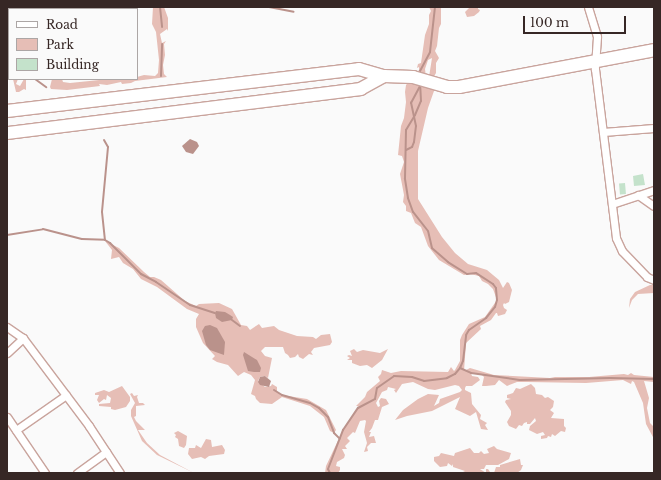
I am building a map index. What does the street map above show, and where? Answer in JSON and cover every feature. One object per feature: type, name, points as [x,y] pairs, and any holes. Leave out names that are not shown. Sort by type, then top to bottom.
[{"type":"main road","points":[[7,111],[358,69],[384,76],[413,77],[447,87],[459,87],[654,50]]},
{"type":"main road","points":[[7,133],[361,89],[384,76]]},
{"type":"street","points":[[588,7],[597,37],[596,69],[616,238],[622,251],[648,277],[654,280]]},
{"type":"street","points":[[603,132],[654,128]]},
{"type":"street","points":[[612,204],[654,190]]},
{"type":"street","points":[[638,195],[654,206]]},
{"type":"street","points":[[7,327],[23,338],[66,395],[120,473]]},
{"type":"street","points":[[7,353],[23,338]]},
{"type":"street","points":[[16,430],[66,395]]},
{"type":"street","points":[[7,418],[45,473]]},
{"type":"street","points":[[77,473],[106,452]]},
{"type":"green space","points":[[153,7],[164,7],[168,18],[168,31],[167,29],[160,34],[162,43],[166,41],[164,44],[165,55],[163,65],[164,74],[167,77],[122,84],[121,82],[107,85],[99,84],[100,86],[67,90],[51,89],[52,80],[62,80],[63,82],[70,83],[99,80],[138,80],[138,77],[144,75],[155,76],[158,73],[159,60],[156,32],[152,24]]},
{"type":"green space","points":[[429,7],[441,7],[441,24],[435,51],[439,58],[436,63],[436,73],[433,78],[429,77],[432,58],[428,60],[425,69],[426,77],[434,84],[434,91],[428,108],[418,151],[418,199],[442,237],[455,253],[468,264],[487,270],[499,280],[503,288],[507,282],[509,283],[512,290],[509,302],[504,303],[503,305],[507,310],[505,314],[498,316],[496,313],[491,320],[480,326],[481,329],[466,343],[464,371],[470,368],[494,375],[550,378],[628,375],[631,373],[634,375],[654,377],[654,382],[644,381],[649,398],[647,408],[650,423],[654,427],[654,439],[646,424],[643,403],[634,382],[632,381],[631,384],[623,380],[586,383],[517,382],[507,386],[499,380],[495,385],[482,386],[484,377],[482,375],[471,373],[472,376],[478,377],[480,380],[472,386],[466,386],[465,390],[471,393],[472,404],[481,415],[480,419],[487,423],[485,425],[488,430],[481,429],[476,412],[470,416],[455,409],[460,397],[432,411],[395,420],[403,410],[418,399],[428,394],[439,395],[434,406],[439,403],[440,399],[460,392],[462,390],[459,386],[455,385],[435,390],[428,389],[413,382],[402,384],[396,393],[394,390],[396,389],[388,387],[387,390],[382,392],[376,403],[378,407],[380,406],[379,401],[381,398],[386,399],[389,404],[382,407],[378,420],[375,420],[369,432],[371,432],[369,437],[374,436],[376,443],[371,443],[367,447],[368,451],[364,452],[367,443],[364,432],[366,421],[360,421],[355,433],[353,432],[347,438],[350,441],[345,446],[347,449],[342,449],[345,455],[344,458],[337,462],[336,466],[340,467],[338,473],[325,473],[326,466],[343,430],[359,406],[356,406],[365,397],[367,392],[380,381],[378,377],[382,370],[391,373],[401,371],[448,372],[451,367],[454,371],[460,361],[460,340],[462,335],[469,324],[485,317],[497,300],[493,289],[482,281],[479,276],[470,274],[464,275],[439,260],[428,246],[421,227],[415,223],[411,213],[406,211],[406,206],[403,202],[404,195],[400,174],[404,162],[402,156],[398,155],[401,126],[404,118],[406,102],[405,92],[406,85],[419,70],[419,67],[417,68],[418,64],[421,63],[425,35],[429,24],[429,15],[431,11]]},
{"type":"green space","points":[[470,7],[478,7],[480,10],[474,16],[467,17],[465,12]]},
{"type":"green space","points":[[13,80],[18,80],[16,84],[20,86],[23,80],[26,80],[26,90],[24,89],[16,92]]},
{"type":"green space","points":[[105,241],[119,248],[150,277],[161,280],[185,301],[196,306],[199,304],[219,303],[232,309],[241,325],[247,326],[250,330],[259,324],[262,328],[274,326],[279,330],[297,336],[313,337],[316,339],[321,335],[330,334],[332,342],[330,345],[314,348],[311,352],[313,355],[309,354],[303,359],[299,357],[298,354],[295,357],[290,358],[285,353],[283,347],[265,347],[261,351],[265,356],[272,358],[268,378],[265,376],[260,377],[258,381],[265,387],[271,386],[272,384],[277,387],[277,392],[282,395],[307,399],[326,410],[336,430],[334,433],[330,431],[324,417],[310,406],[282,397],[272,404],[260,403],[255,396],[251,394],[255,380],[251,375],[244,372],[238,376],[228,365],[212,359],[215,356],[203,343],[196,327],[196,319],[199,314],[187,309],[157,287],[141,279],[133,269],[123,263],[119,257],[111,259],[112,250]]},
{"type":"green space","points":[[650,285],[654,285],[654,293],[638,294],[632,300],[629,308],[630,299],[635,292]]},
{"type":"green space","points":[[354,349],[357,352],[363,350],[380,353],[388,349],[382,360],[372,368],[367,365],[360,366],[352,363],[352,360],[347,360],[350,358],[347,356],[352,356],[350,351]]},
{"type":"green space","points":[[531,384],[535,388],[536,394],[542,395],[545,398],[548,397],[554,401],[553,407],[550,410],[554,413],[551,418],[564,419],[564,426],[566,428],[565,432],[561,431],[555,436],[552,434],[551,437],[548,436],[547,438],[541,439],[541,436],[545,435],[543,432],[537,434],[529,430],[530,426],[536,421],[535,418],[530,424],[527,424],[527,422],[524,423],[522,426],[519,425],[516,429],[509,426],[507,422],[511,415],[511,411],[505,402],[506,400],[511,399],[507,398],[507,395],[513,393],[516,388],[520,389]]},
{"type":"green space","points":[[122,386],[130,397],[130,401],[126,407],[115,410],[111,409],[111,407],[99,406],[99,404],[110,403],[111,398],[107,395],[106,400],[104,399],[99,403],[97,400],[99,395],[95,395],[95,393],[104,390],[109,392]]},
{"type":"green space","points":[[132,393],[134,396],[138,395],[137,397],[139,403],[143,403],[145,405],[136,406],[136,416],[134,417],[145,430],[138,430],[147,443],[160,455],[194,473],[157,455],[142,441],[131,416],[131,410],[135,403],[130,394]]},
{"type":"green space","points":[[178,431],[187,436],[186,445],[184,448],[179,446],[178,439],[175,437],[176,435],[174,433]]},
{"type":"green space","points":[[206,439],[211,440],[212,447],[222,445],[225,450],[224,454],[209,456],[205,459],[201,457],[192,459],[188,454],[189,448],[195,448],[196,445],[201,448]]},
{"type":"green space","points":[[494,446],[497,449],[511,453],[509,459],[498,465],[486,465],[484,469],[480,469],[486,473],[461,473],[465,471],[453,467],[453,464],[452,466],[448,463],[447,466],[440,467],[434,461],[434,457],[439,456],[441,453],[454,456],[455,453],[470,448],[474,453],[479,453],[481,451],[484,454],[489,453],[487,449]]},
{"type":"green space","points":[[520,459],[521,465],[523,465],[521,470],[517,473],[494,473],[496,467],[500,467],[500,465]]},
{"type":"green space","points":[[486,469],[488,469],[490,472],[494,473],[486,473]]},
{"type":"shaded area","points":[[190,139],[197,142],[199,146],[193,154],[186,152],[182,146]]},
{"type":"shaded area","points":[[216,311],[225,312],[233,317],[232,320],[222,322],[216,318]]},
{"type":"shaded area","points":[[210,325],[217,328],[225,342],[224,355],[210,350],[206,345],[202,331],[205,326]]},
{"type":"shaded area","points":[[244,352],[257,360],[261,368],[260,372],[248,371],[243,355]]},
{"type":"shaded area","points":[[265,376],[271,381],[269,387],[260,385],[258,382],[260,377]]},
{"type":"building","points":[[643,174],[645,185],[634,186],[633,176]]},
{"type":"building","points":[[625,183],[626,194],[620,194],[619,184]]},
{"type":"waterway","points":[[160,7],[162,27]]},
{"type":"waterway","points":[[269,7],[294,12]]},
{"type":"waterway","points":[[420,75],[420,71],[430,52],[435,7]]},
{"type":"waterway","points":[[161,76],[162,44]]},
{"type":"waterway","points":[[36,80],[46,87]]},
{"type":"waterway","points":[[330,473],[328,469],[343,430],[358,408],[375,399],[377,388],[394,376],[412,377],[424,381],[447,378],[455,374],[463,361],[466,335],[469,330],[486,318],[495,307],[497,300],[496,288],[493,284],[476,273],[467,274],[448,262],[432,248],[428,231],[413,212],[408,198],[405,178],[406,130],[421,101],[420,83]]},
{"type":"waterway","points":[[406,150],[412,147],[414,142],[416,126],[411,103],[420,86]]},
{"type":"waterway","points":[[104,140],[108,147],[102,212],[105,240]]},
{"type":"waterway","points":[[7,235],[43,229],[82,239],[105,240],[110,243],[141,274],[156,282],[190,305],[215,313]]},
{"type":"waterway","points":[[232,320],[240,326]]},
{"type":"waterway","points":[[460,368],[471,373],[520,380],[610,378],[654,379]]},
{"type":"waterway","points":[[274,390],[282,395],[310,403],[319,408],[328,417],[334,433],[340,439]]}]
